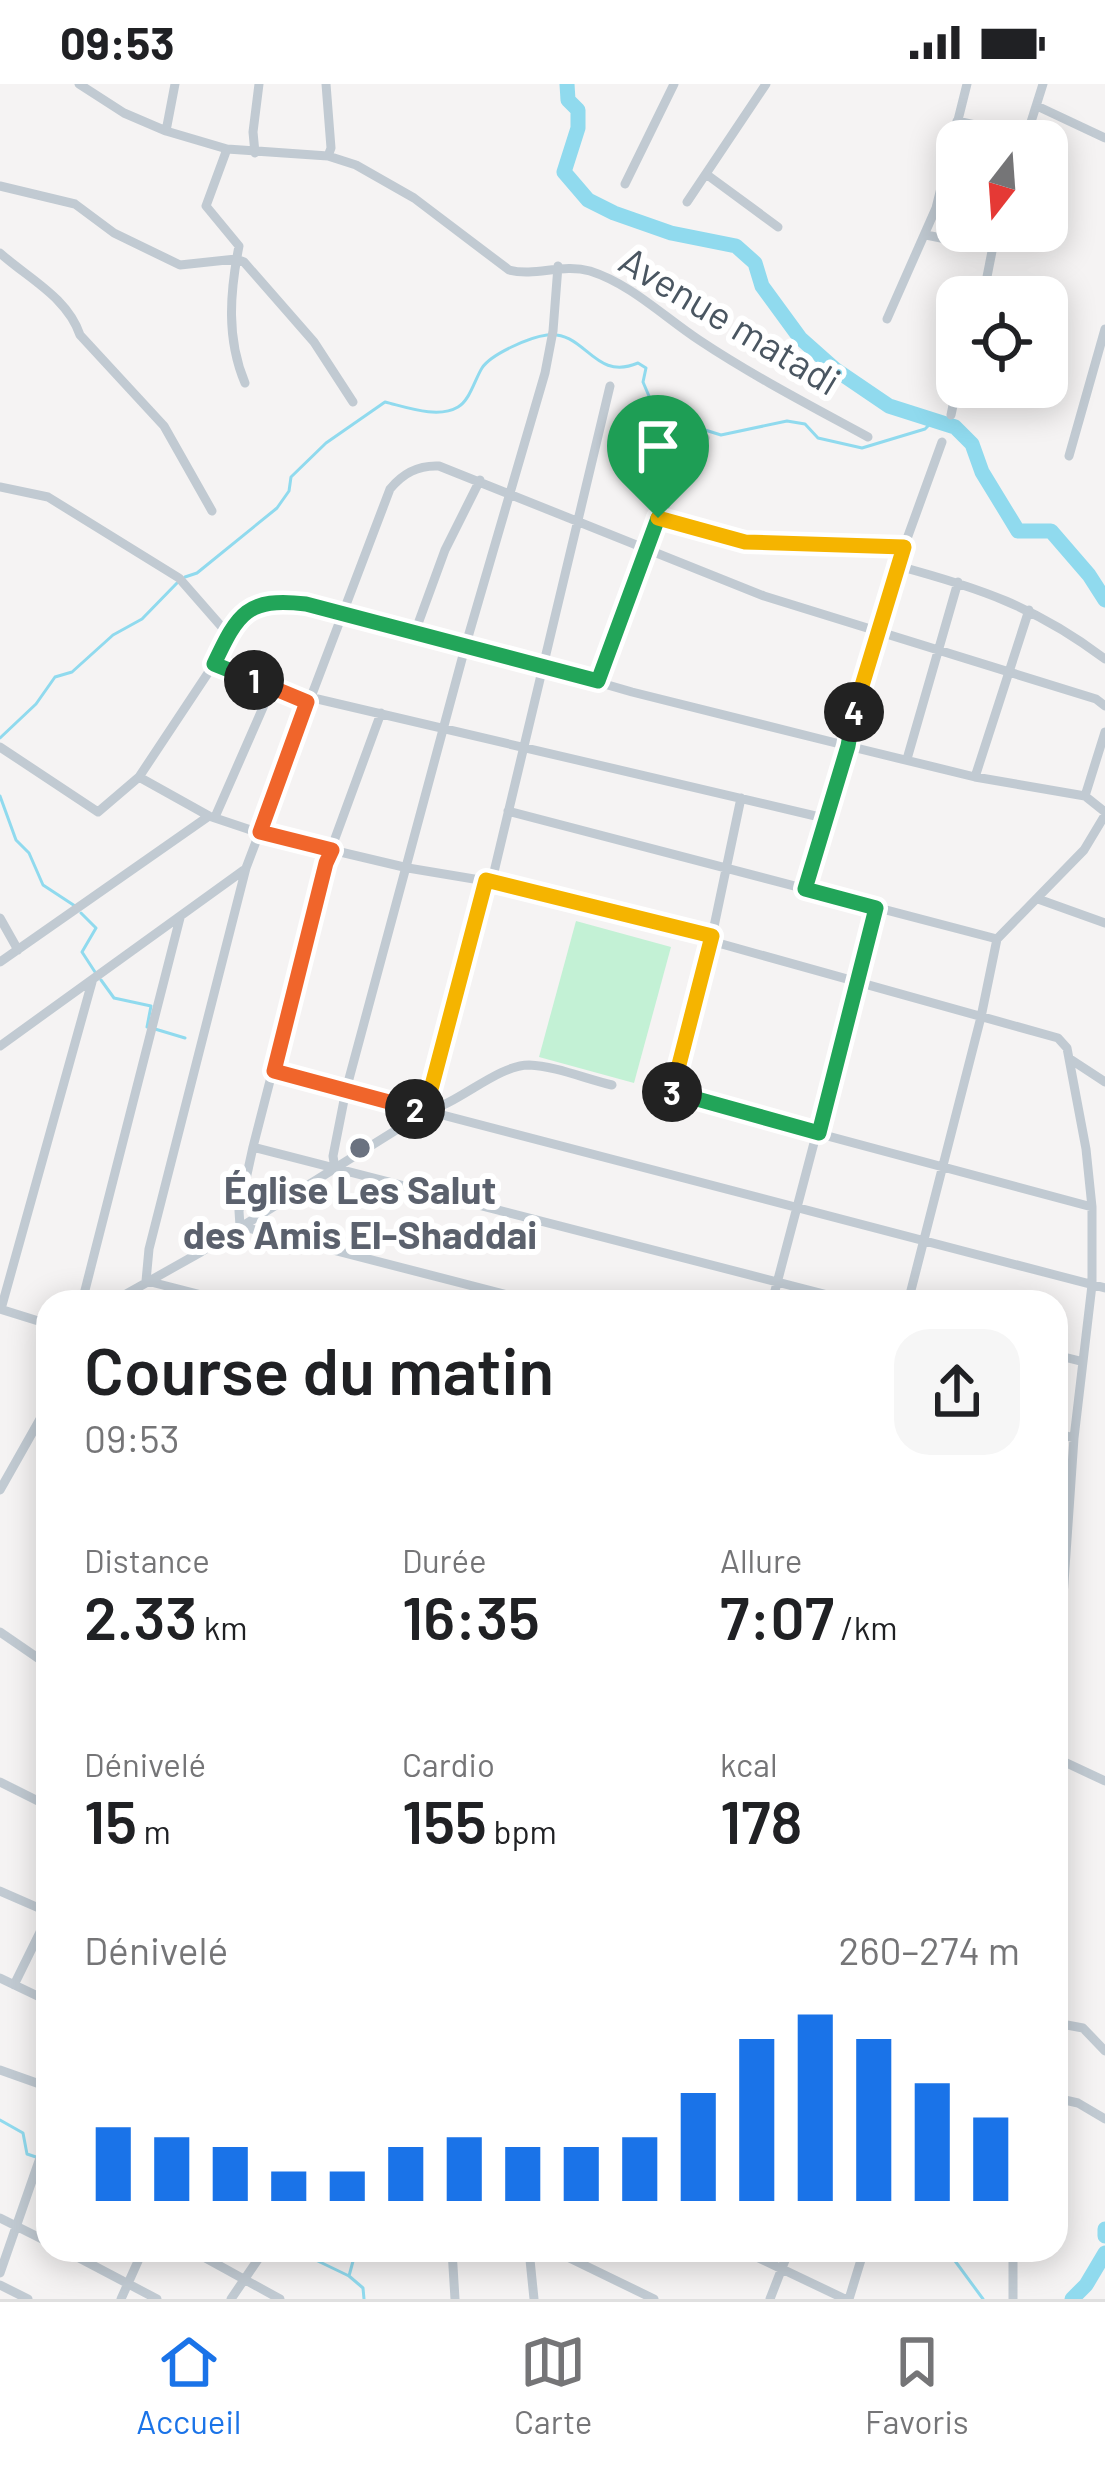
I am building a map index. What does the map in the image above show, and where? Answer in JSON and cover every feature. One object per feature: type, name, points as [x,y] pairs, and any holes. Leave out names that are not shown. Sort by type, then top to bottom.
[{"type":"street","points":[[79,84],[166,131],[255,153],[328,156],[332,148],[326,84]]},
{"type":"street","points":[[166,131],[175,84]]},
{"type":"street","points":[[255,153],[260,84]]},
{"type":"street","points":[[625,184],[674,84]]},
{"type":"street","points":[[687,202],[766,84]]},
{"type":"street","points":[[957,120],[967,84]]},
{"type":"street","points":[[1032,120],[1043,84]]},
{"type":"street","points":[[1036,106],[1105,138]]},
{"type":"street","points":[[227,148],[206,206],[239,246],[232,268],[231,322],[237,366],[245,383]]},
{"type":"street","name":"Avenue matadi","points":[[328,156],[356,165],[414,198],[509,270],[522,274],[558,266],[617,281],[739,365],[868,436]]},
{"type":"street","points":[[706,174],[778,227]]},
{"type":"street","points":[[0,186],[75,204],[114,233],[180,265],[244,262],[314,342],[353,402]]},
{"type":"street","points":[[887,319],[936,208]]},
{"type":"street","points":[[926,235],[936,237]]},
{"type":"street","points":[[0,253],[62,303],[80,335],[164,426],[212,511]]},
{"type":"street","points":[[335,1169],[333,1156],[346,1090],[466,644],[545,373],[558,266]]},
{"type":"street","points":[[1069,456],[1105,329]]},
{"type":"street","points":[[425,1112],[486,880],[494,872],[610,386]]},
{"type":"street","points":[[951,415],[952,408]]},
{"type":"street","points":[[598,681],[658,518],[705,438]]},
{"type":"street","points":[[805,889],[878,629],[942,442]]},
{"type":"street","points":[[146,1280],[148,1249],[246,868],[341,613],[390,489],[401,475],[439,466],[764,596],[940,648],[1105,706]]},
{"type":"street","points":[[415,632],[445,550],[480,480]]},
{"type":"street","points":[[0,487],[48,497],[182,580],[228,634]]},
{"type":"street","points":[[658,518],[745,542],[904,547]]},
{"type":"street","points":[[898,566],[958,582],[1029,610],[1105,659]]},
{"type":"street","points":[[907,759],[958,582]]},
{"type":"street","points":[[0,747],[98,812],[140,777],[245,613],[273,600],[466,644],[848,746],[1085,796],[1105,813],[1084,850],[997,939],[911,1290]]},
{"type":"street","points":[[975,776],[1029,610]]},
{"type":"street","points":[[214,664],[308,699],[824,818]]},
{"type":"street","points":[[0,962],[212,816],[272,687]]},
{"type":"street","points":[[240,1226],[253,1147],[326,863],[380,712]]},
{"type":"street","points":[[1085,796],[1105,732]]},
{"type":"street","points":[[140,777],[212,816],[260,832],[408,868],[486,880],[1058,1038],[1070,1059],[1087,1149],[1092,1208],[1092,1286],[1068,1476]]},
{"type":"street","points":[[741,798],[671,1094],[1092,1208]]},
{"type":"street","points":[[508,811],[997,939]]},
{"type":"street","points":[[1,1048],[246,868]]},
{"type":"street","points":[[1038,899],[1105,923]]},
{"type":"street","points":[[775,1290],[876,908]]},
{"type":"street","points":[[0,918],[18,950]]},
{"type":"street","points":[[85,1290],[180,918]]},
{"type":"street","points":[[36,1320],[0,1309],[96,979]]},
{"type":"street","points":[[1070,1059],[1105,1082]]},
{"type":"street","points":[[131,1290],[425,1112],[512,1068],[529,1065],[612,1085]]},
{"type":"street","points":[[274,1071],[1105,1288]]},
{"type":"street","points":[[253,1147],[803,1290]]},
{"type":"street","points":[[240,1226],[489,1290]]},
{"type":"street","points":[[146,1280],[184,1290]]},
{"type":"street","points":[[1068,1358],[1080,1361]]},
{"type":"street","points":[[0,1490],[36,1427]]},
{"type":"street","points":[[1068,1436],[1074,1438]]},
{"type":"street","points":[[0,1632],[36,1657]]},
{"type":"street","points":[[0,1642],[21,1648]]},
{"type":"street","points":[[1068,1762],[1102,1775]]},
{"type":"street","points":[[0,1782],[36,1800]]},
{"type":"street","points":[[0,1891],[36,1908]]},
{"type":"street","points":[[14,1985],[36,1939]]},
{"type":"street","points":[[0,1978],[36,1995]]},
{"type":"street","points":[[1068,2025],[1083,2028],[1105,2051]]},
{"type":"street","points":[[0,2070],[36,2083]]},
{"type":"street","points":[[1068,2101],[1105,2119]]},
{"type":"street","points":[[0,2273],[36,2166]]},
{"type":"street","points":[[0,2218],[36,2236]]},
{"type":"street","points":[[88,2262],[157,2299]]},
{"type":"street","points":[[121,2299],[136,2262]]},
{"type":"street","points":[[214,2262],[280,2299]]},
{"type":"street","points":[[231,2299],[256,2262]]},
{"type":"street","points":[[453,2262],[455,2299]]},
{"type":"street","points":[[530,2262],[533,2299]]},
{"type":"street","points":[[578,2262],[654,2299]]},
{"type":"street","points":[[767,2262],[847,2299],[860,2262]]},
{"type":"street","points":[[770,2299],[785,2262]]},
{"type":"street","points":[[1013,2262],[1013,2299]]},
{"type":"street","points":[[0,2285],[28,2299]]},
{"type":"green space","points":[[576,921],[671,947],[634,1083],[539,1057]]},
{"type":"waterway","points":[[567,84],[568,100],[578,110],[578,128],[564,172],[588,200],[671,233],[736,246],[755,263],[762,286],[800,338],[889,406],[955,427],[972,444],[982,472],[1018,531],[1051,531],[1105,600]]},
{"type":"waterway","points":[[185,577],[197,573],[277,508],[289,491],[291,477],[326,443],[385,402],[422,411],[458,407],[487,363],[540,336],[571,340],[610,366],[638,363],[646,368],[643,382],[657,415],[721,435],[787,421],[805,424],[818,438],[862,448],[925,429],[935,419]]},
{"type":"waterway","points":[[0,738],[36,704],[55,677],[72,672],[113,635],[142,619],[177,583]]},
{"type":"waterway","points":[[0,796],[16,840],[29,853],[43,885],[75,906]]},
{"type":"waterway","points":[[81,913],[96,928],[82,952],[95,972]]},
{"type":"waterway","points":[[101,980],[114,998],[151,1006],[147,1027]]},
{"type":"waterway","points":[[155,1029],[185,1038]]},
{"type":"waterway","points":[[0,2120],[23,2133],[27,2154],[36,2157]]},
{"type":"waterway","points":[[1105,2229],[1105,2236]]},
{"type":"waterway","points":[[1072,2299],[1105,2253]]},
{"type":"waterway","points":[[320,2262],[349,2276],[363,2288],[364,2299]]},
{"type":"waterway","points":[[349,2276],[353,2262]]},
{"type":"waterway","points":[[956,2262],[983,2299]]},
{"type":"place","name":"Église Les Salut des Amis El-Shaddai","points":[[360,1148]]},
{"type":"route","points":[[658,518],[745,542],[904,547],[805,889],[876,908],[819,1133],[671,1094],[712,936],[486,880],[425,1112],[274,1071],[332,850],[260,832],[307,702],[214,664],[228,634],[258,604],[273,600],[306,604],[598,681],[658,518]]}]
